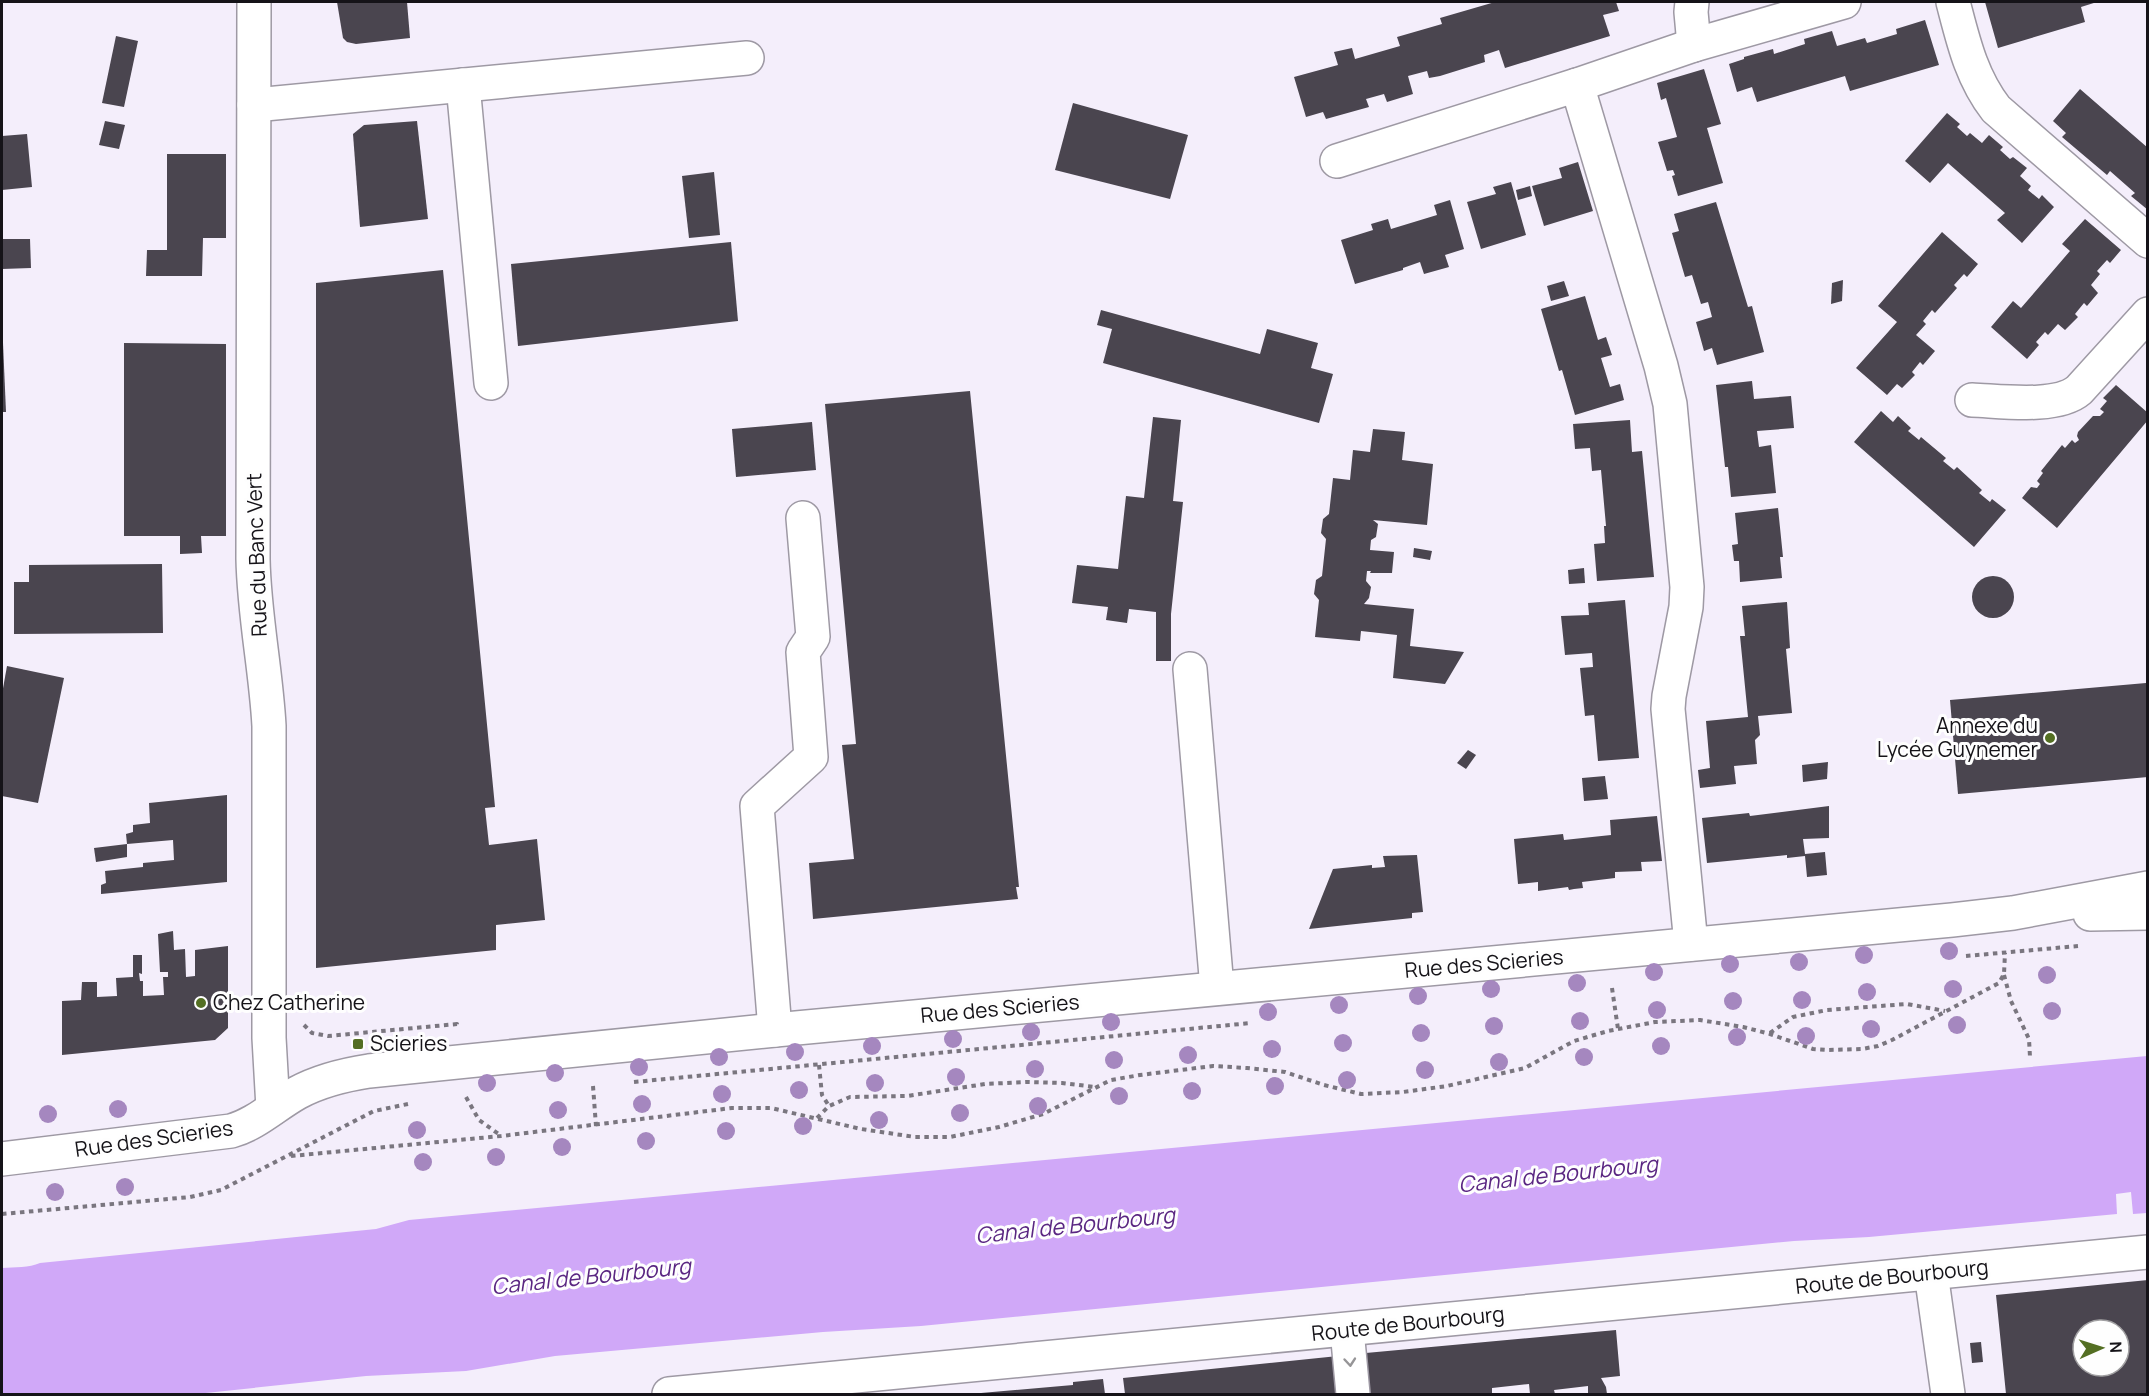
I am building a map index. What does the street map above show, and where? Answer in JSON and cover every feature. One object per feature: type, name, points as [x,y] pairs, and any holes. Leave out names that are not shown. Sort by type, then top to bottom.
[{"type":"street","name":"Rue du Banc Vert","points":[[254,2],[253,559],[255,608],[267,689],[269,726],[269,1038],[273,1108]]},
{"type":"street","points":[[1692,2],[1690,12],[1694,45]]},
{"type":"street","points":[[1337,161],[1577,85],[1694,45],[1844,2]]},
{"type":"street","points":[[1953,2],[1972,68],[1979,84],[1996,109],[2148,242]]},
{"type":"street","points":[[254,105],[747,57]]},
{"type":"street","points":[[463,85],[491,382]]},
{"type":"street","points":[[1577,85],[1661,366],[1672,417],[1688,587],[1668,709],[1691,944]]},
{"type":"street","points":[[1972,400],[2065,399],[2079,390],[2148,314]]},
{"type":"street","points":[[775,1030],[757,806],[811,758],[803,652],[813,637],[803,518]]},
{"type":"street","points":[[1190,669],[1217,988]]},
{"type":"street","name":"Rue des Scieries","points":[[2013,914],[2148,888]]},
{"type":"street","name":"Rue des Scieries","points":[[2,1159],[231,1131],[249,1124],[310,1086],[337,1077],[369,1071],[775,1030],[2013,914],[2148,913]]},
{"type":"street","name":"Route de Bourbourg","points":[[669,1395],[884,1384],[1347,1330],[2148,1252]]},
{"type":"street","points":[[1931,1274],[1948,1395]]},
{"type":"street","points":[[1347,1330],[1353,1395]]},
{"type":"path","points":[[1957,957],[2088,946]]},
{"type":"path","points":[[2005,952],[2004,974],[2012,1001],[2029,1039],[2030,1057]]},
{"type":"path","points":[[287,1156],[501,1136],[732,1108],[771,1108],[861,1129],[915,1137],[950,1137],[999,1127],[1043,1114],[1112,1080],[1140,1075],[1213,1066],[1285,1072],[1361,1094],[1403,1092],[1447,1086],[1525,1068],[1574,1041],[1655,1022],[1700,1020],[1770,1034],[1813,1049],[1862,1048],[1878,1046],[1892,1040],[1999,983],[2004,974]]},
{"type":"path","points":[[1600,989],[1612,988],[1618,1029]]},
{"type":"path","points":[[1770,1034],[1793,1017],[1827,1010],[1907,1004],[1946,1011]]},
{"type":"path","points":[[300,1019],[312,1033],[328,1036],[457,1024],[459,1061],[466,1097],[479,1120],[501,1136]]},
{"type":"path","points":[[628,1082],[1258,1022]]},
{"type":"path","points":[[819,1065],[822,1095],[829,1106]]},
{"type":"path","points":[[817,1118],[829,1106],[850,1097],[907,1096],[985,1084],[1062,1083],[1095,1087]]},
{"type":"path","points":[[596,1125],[593,1086],[604,1084]]},
{"type":"path","points":[[466,1097],[477,1096]]},
{"type":"path","points":[[2,1214],[207,1194],[221,1190],[374,1112],[418,1103]]},
{"type":"water","name":"Canal de Bourbourg","points":[[2147,1056],[2147,1213],[2133,1214],[2131,1192],[2116,1194],[2117,1214],[1869,1237],[1794,1241],[921,1326],[823,1332],[555,1356],[466,1371],[366,1376],[196,1394],[2,1394],[2,1268],[376,1229],[409,1220]]},
{"type":"building","points":[[337,2],[407,2],[410,38],[356,44],[347,42],[343,38]]},
{"type":"building","points":[[1495,2],[1616,2],[1619,11],[1603,15],[1610,36],[1505,68],[1499,50],[1484,55],[1485,62],[1440,76],[1429,78],[1427,71],[1408,76],[1413,94],[1387,102],[1384,94],[1366,99],[1369,107],[1326,119],[1323,112],[1306,117],[1294,77],[1338,65],[1334,52],[1352,48],[1355,59],[1400,46],[1397,37],[1442,24],[1440,18]]},
{"type":"building","points":[[1985,2],[2097,2],[2081,7],[2085,22],[1998,48]]},
{"type":"building","points":[[1925,20],[1939,65],[1850,91],[1845,76],[1757,102],[1752,87],[1737,92],[1729,64],[1744,59],[1744,57],[1773,49],[1774,54],[1805,44],[1804,39],[1832,31],[1837,46],[1865,38],[1867,43],[1897,34],[1896,29]]},
{"type":"building","points":[[116,36],[138,41],[124,107],[102,103]]},
{"type":"building","points":[[1704,69],[1721,124],[1707,128],[1723,183],[1678,196],[1672,176],[1675,175],[1673,170],[1667,171],[1658,142],[1677,137],[1666,98],[1661,100],[1657,83]]},
{"type":"building","points":[[2080,89],[2148,148],[2148,210],[2131,196],[2135,193],[2110,171],[2107,175],[2062,137],[2066,133],[2053,121]]},
{"type":"building","points":[[1073,103],[1188,135],[1170,199],[1055,170]]},
{"type":"building","points":[[1947,113],[1960,124],[1957,127],[1967,136],[1970,133],[1982,143],[1989,135],[2003,147],[2000,150],[2010,159],[2013,157],[2027,168],[2020,176],[2031,186],[2028,190],[2039,199],[2042,195],[2054,207],[2022,243],[1997,220],[2005,213],[1948,163],[1930,183],[1905,161]]},
{"type":"building","points":[[105,121],[125,125],[119,149],[99,145]]},
{"type":"building","points":[[417,121],[428,219],[360,227],[353,134],[364,125]]},
{"type":"building","points":[[27,134],[32,187],[2,190],[2,136]]},
{"type":"building","points":[[167,154],[226,154],[226,238],[203,238],[202,276],[146,276],[147,250],[167,250]]},
{"type":"building","points":[[1578,162],[1593,211],[1544,226],[1532,186],[1562,178],[1559,168]]},
{"type":"building","points":[[714,172],[720,235],[689,238],[682,176]]},
{"type":"building","points":[[1511,182],[1526,235],[1481,249],[1467,202],[1496,194],[1493,187]]},
{"type":"building","points":[[1530,186],[1532,196],[1518,200],[1516,190]]},
{"type":"building","points":[[1450,200],[1464,249],[1445,255],[1449,267],[1424,274],[1420,262],[1403,268],[1403,270],[1355,284],[1341,240],[1373,230],[1371,224],[1388,219],[1391,229],[1437,215],[1434,205]]},
{"type":"building","points":[[1716,202],[1748,307],[1752,306],[1764,352],[1717,365],[1712,348],[1704,351],[1696,322],[1712,317],[1708,302],[1701,304],[1692,275],[1685,277],[1672,233],[1679,231],[1674,214]]},
{"type":"building","points":[[2085,219],[2121,250],[2110,263],[2107,260],[2097,271],[2100,274],[2091,285],[2098,293],[2087,306],[2084,303],[2075,314],[2078,317],[2065,330],[2058,324],[2048,335],[2045,332],[2036,342],[2039,345],[2027,359],[1991,327],[2013,301],[2021,308],[2070,251],[2062,244]]},
{"type":"building","points":[[1942,232],[1978,264],[1967,277],[1964,274],[1954,285],[1957,288],[1935,313],[1932,310],[1923,321],[1926,324],[1916,335],[1935,351],[1923,365],[1920,362],[1912,372],[1915,375],[1902,388],[1897,384],[1887,395],[1856,368],[1897,322],[1878,306]]},
{"type":"building","points":[[2,239],[30,239],[31,268],[2,269]]},
{"type":"building","points":[[731,242],[738,321],[518,346],[511,264]]},
{"type":"building","points":[[443,270],[495,807],[485,808],[489,845],[537,839],[545,920],[496,925],[496,950],[316,968],[316,283]]},
{"type":"building","points":[[1843,280],[1842,301],[1831,304],[1832,283]]},
{"type":"building","points":[[1564,281],[1569,296],[1551,301],[1547,286]]},
{"type":"building","points":[[1585,296],[1598,340],[1606,337],[1612,355],[1601,358],[1610,387],[1620,384],[1624,400],[1575,415],[1541,309]]},
{"type":"building","points":[[1101,310],[1260,354],[1267,329],[1318,343],[1311,368],[1333,374],[1319,423],[1103,363],[1112,329],[1097,325]]},
{"type":"building","points":[[3,343],[6,412],[2,412]]},
{"type":"building","points":[[124,343],[226,344],[226,536],[201,536],[202,553],[180,554],[180,536],[124,536]]},
{"type":"building","points":[[1752,381],[1754,399],[1791,396],[1794,428],[1757,431],[1759,447],[1771,445],[1776,493],[1731,497],[1728,467],[1725,467],[1716,385]]},
{"type":"building","points":[[2116,385],[2148,413],[2148,420],[2057,528],[2022,498],[2031,487],[2037,488],[2040,484],[2037,481],[2043,473],[2041,471],[2062,445],[2065,448],[2072,440],[2075,443],[2079,440],[2078,432],[2093,416],[2100,416],[2104,412],[2100,409],[2107,401],[2103,398]]},
{"type":"building","points":[[970,391],[1019,887],[1016,887],[1018,899],[813,919],[809,863],[854,859],[842,745],[856,744],[825,404]]},
{"type":"building","points":[[1881,411],[1893,422],[1898,416],[1911,428],[1908,431],[1919,440],[1921,437],[1946,458],[1943,461],[1954,470],[1957,467],[1982,490],[1979,493],[1990,502],[1992,499],[2006,510],[1974,547],[1854,442]]},
{"type":"building","points":[[1153,417],[1181,420],[1173,501],[1183,502],[1171,614],[1171,661],[1156,661],[1156,612],[1129,609],[1127,623],[1106,620],[1108,607],[1072,603],[1077,565],[1118,569],[1126,496],[1144,498]]},
{"type":"building","points":[[1630,420],[1632,452],[1642,451],[1654,577],[1597,581],[1594,544],[1605,543],[1604,526],[1606,526],[1601,470],[1592,471],[1590,448],[1575,449],[1573,424]]},
{"type":"building","points":[[812,422],[816,470],[736,477],[732,429]]},
{"type":"building","points":[[1373,429],[1405,432],[1402,460],[1433,464],[1427,525],[1373,520],[1378,524],[1376,537],[1371,540],[1370,550],[1394,552],[1392,573],[1367,571],[1366,581],[1371,587],[1369,598],[1364,604],[1414,609],[1410,646],[1464,652],[1445,684],[1393,678],[1397,635],[1361,631],[1360,641],[1315,637],[1319,600],[1314,594],[1316,580],[1322,576],[1326,539],[1321,533],[1323,519],[1329,514],[1333,478],[1350,480],[1353,450],[1370,452]]},
{"type":"building","points":[[1778,508],[1783,557],[1780,557],[1782,578],[1740,582],[1739,561],[1734,561],[1732,545],[1738,544],[1735,513]]},
{"type":"building","points":[[1414,548],[1432,551],[1430,560],[1413,557]]},
{"type":"building","points":[[162,564],[163,633],[14,634],[14,582],[29,582],[29,565]]},
{"type":"building","points":[[1584,568],[1585,583],[1569,584],[1568,570]]},
{"type":"building","points":[[1993,576],[2008,582],[2014,597],[2008,612],[1993,618],[1978,612],[1972,597],[1978,582]]},
{"type":"building","points":[[1625,600],[1639,758],[1598,761],[1594,715],[1585,716],[1580,668],[1593,667],[1592,653],[1565,655],[1561,616],[1589,615],[1588,603]]},
{"type":"building","points":[[1787,602],[1790,648],[1786,649],[1792,713],[1758,716],[1760,735],[1755,740],[1757,764],[1734,766],[1736,784],[1700,788],[1698,770],[1710,768],[1706,721],[1748,717],[1740,636],[1745,636],[1742,606]]},
{"type":"building","points":[[7,666],[64,678],[38,803],[2,796],[2,694]]},
{"type":"building","name":"Annexe du Lycée Guynemer","points":[[2146,683],[2148,690],[2148,777],[1958,794],[1950,700]]},
{"type":"building","points":[[1468,750],[1476,755],[1466,769],[1457,763]]},
{"type":"building","points":[[1828,762],[1827,779],[1803,782],[1802,765]]},
{"type":"building","points":[[1605,776],[1608,799],[1584,801],[1582,778]]},
{"type":"building","points":[[227,795],[227,882],[101,894],[101,885],[106,883],[105,871],[143,867],[143,863],[174,860],[173,840],[127,844],[126,834],[133,832],[133,825],[150,823],[149,803]]},
{"type":"building","points":[[1829,806],[1829,838],[1803,839],[1805,854],[1825,852],[1827,875],[1807,877],[1805,856],[1787,858],[1787,855],[1707,863],[1702,818],[1749,813],[1750,816]]},
{"type":"building","points":[[1657,816],[1662,861],[1641,862],[1642,871],[1615,872],[1615,878],[1582,882],[1583,888],[1569,890],[1568,887],[1538,891],[1538,882],[1518,884],[1514,839],[1563,834],[1564,840],[1611,835],[1610,820]]},
{"type":"building","points":[[127,844],[127,857],[96,862],[94,848]]},
{"type":"building","points":[[1417,855],[1423,912],[1412,913],[1412,918],[1309,929],[1333,869],[1372,865],[1372,868],[1385,867],[1383,856]]},
{"type":"building","points":[[173,931],[174,950],[185,949],[186,977],[195,976],[195,950],[228,946],[228,1028],[215,1040],[62,1055],[62,1001],[81,1000],[82,982],[97,982],[97,997],[117,996],[116,978],[133,977],[133,955],[142,955],[142,974],[139,973],[140,981],[143,981],[143,996],[164,995],[163,977],[168,977],[168,972],[160,972],[158,934]]},
{"type":"building","points":[[2148,1280],[2148,1394],[2006,1394],[1996,1295]]},
{"type":"building","points":[[1616,1330],[1620,1376],[1601,1378],[1607,1394],[1588,1394],[1588,1386],[1554,1390],[1555,1394],[1530,1394],[1529,1384],[1492,1388],[1492,1394],[1359,1394],[1355,1354]]},
{"type":"building","points":[[1981,1342],[1983,1362],[1972,1363],[1970,1343]]},
{"type":"building","points":[[1338,1356],[1341,1394],[1125,1394],[1123,1378]]},
{"type":"building","points":[[1103,1379],[1105,1394],[981,1394],[1073,1385],[1073,1382]]},
{"type":"place","name":"Annexe du Lycée Guynemer","points":[[2050,738]]},
{"type":"place","name":"Chez Catherine","points":[[201,1003]]},
{"type":"place","name":"Scieries","points":[[358,1044]]}]
